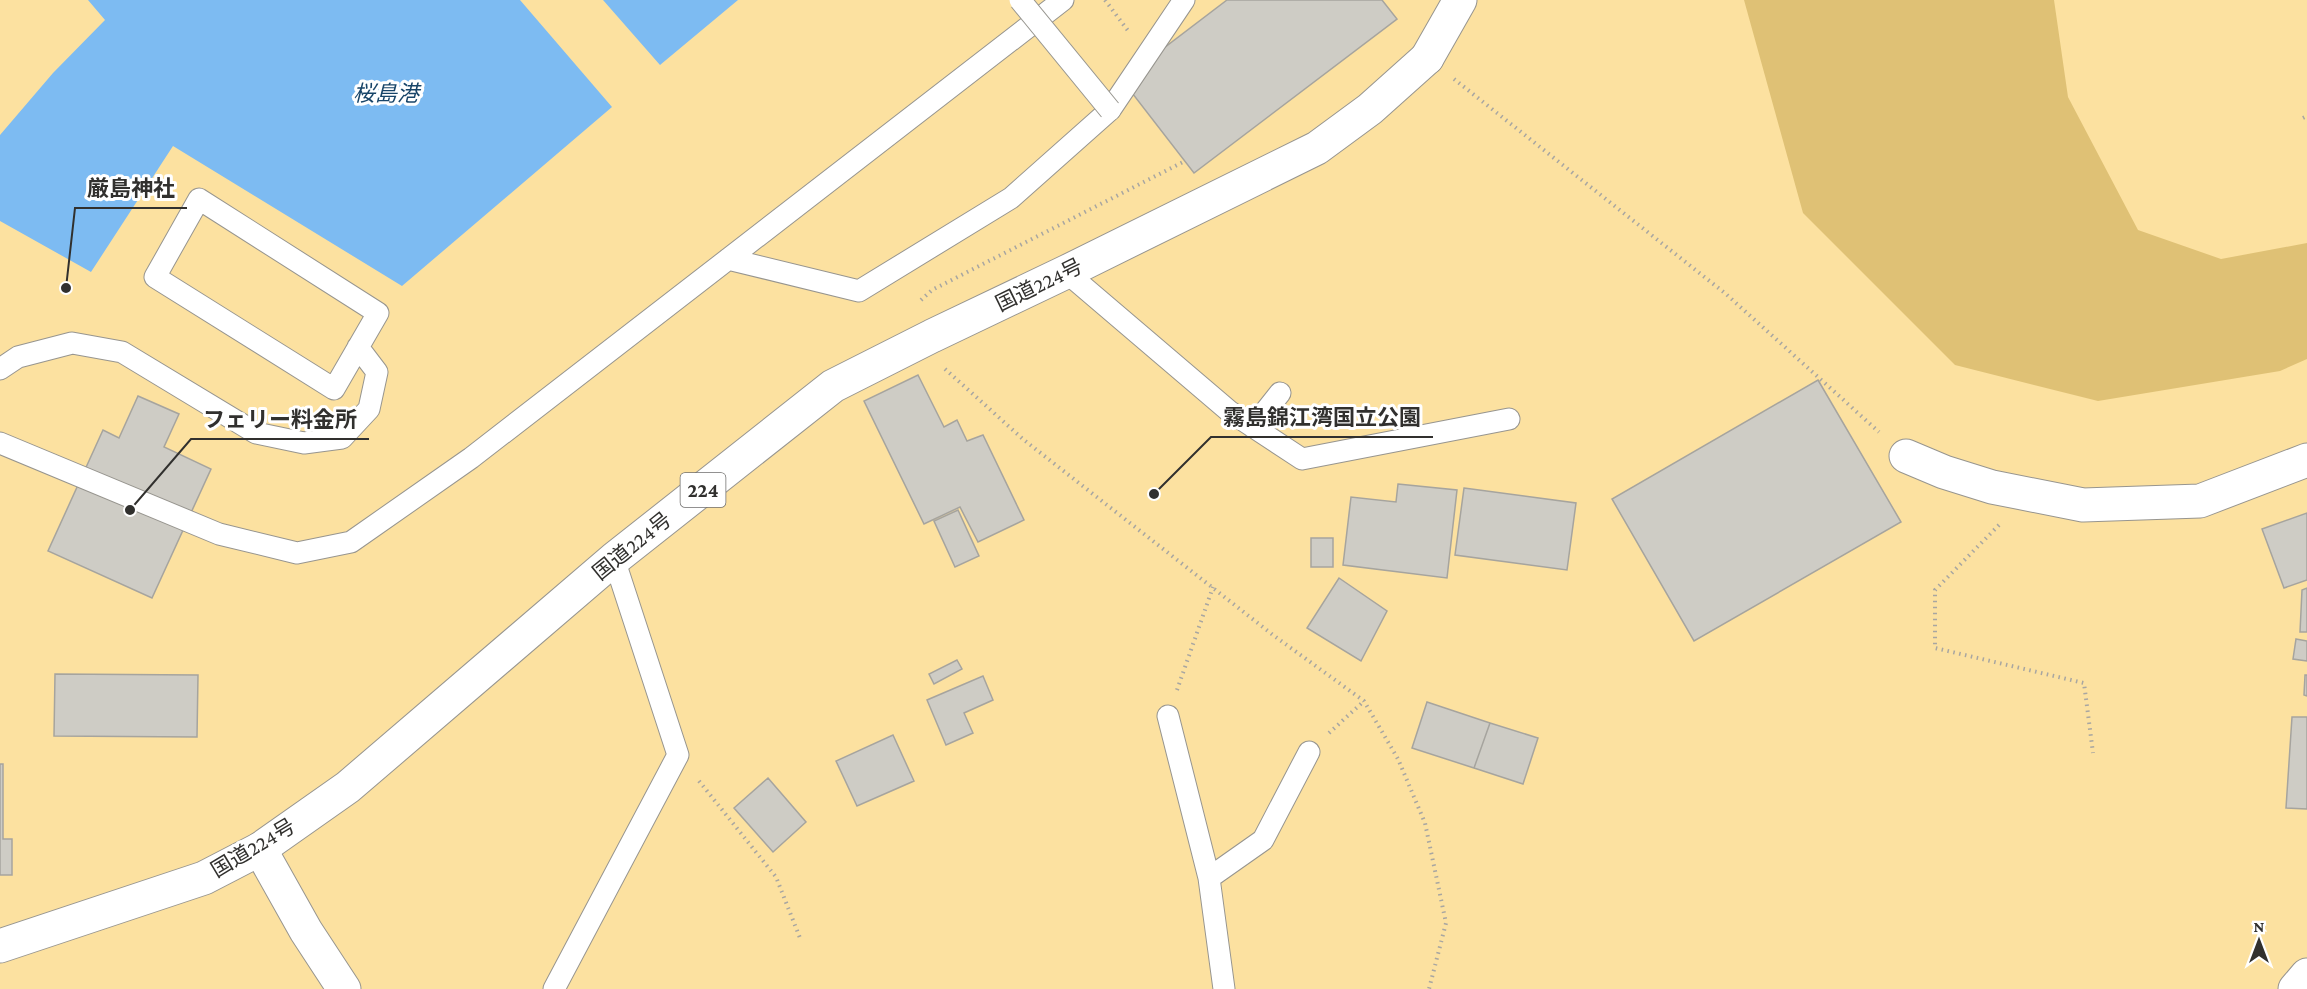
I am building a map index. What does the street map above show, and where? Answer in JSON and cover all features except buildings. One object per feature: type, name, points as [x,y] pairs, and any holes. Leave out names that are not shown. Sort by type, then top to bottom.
[{"type":"main road","name":"国道224号","points":[[0,946],[204,878],[260,849],[348,787],[614,559],[833,386],[1317,148],[1370,110],[1427,58],[1460,0]]},
{"type":"main road","points":[[1906,456],[1944,472],[1992,487],[2083,505],[2200,501],[2307,460]]},
{"type":"main road","points":[[260,849],[306,931],[344,989]]},
{"type":"main road","points":[[2295,989],[2307,975]]},
{"type":"lane","points":[[1020,0],[1110,110]]},
{"type":"lane","points":[[0,442],[219,534],[297,553],[351,542],[471,458],[1063,0]]},
{"type":"lane","points":[[728,259],[859,291],[1011,198],[1110,110],[1184,0]]},
{"type":"lane","points":[[199,199],[378,313],[358,347],[334,389],[155,277],[199,199]]},
{"type":"lane","points":[[1066,272],[1229,411],[1302,459],[1509,418]]},
{"type":"lane","points":[[0,369],[18,357],[72,343],[122,352],[256,433],[304,443],[342,438],[369,409],[377,372],[358,347]]},
{"type":"lane","points":[[1253,427],[1280,393]]},
{"type":"lane","points":[[554,989],[678,755],[614,559]]},
{"type":"lane","points":[[1168,716],[1209,878],[1224,989]]},
{"type":"lane","points":[[1209,878],[1263,840],[1309,752]]},
{"type":"path","points":[[1427,58],[1726,294],[1906,456]]},
{"type":"path","points":[[915,304],[932,290],[1185,161]]},
{"type":"path","points":[[942,366],[1024,440],[1273,635],[1364,701],[1398,759],[1425,823],[1446,923],[1429,989]]},
{"type":"path","points":[[2029,494],[1935,590],[1935,648],[2084,683],[2093,753]]},
{"type":"path","points":[[1168,716],[1213,587]]},
{"type":"path","points":[[1309,752],[1364,701]]},
{"type":"path","points":[[678,755],[776,877],[800,938]]},
{"type":"shaded area","points":[[0,0],[2307,0],[2307,989],[0,989]]},
{"type":"shaded area","points":[[1744,0],[2054,0],[2068,97],[2138,230],[2221,259],[2307,243],[2307,359],[2280,371],[2098,401],[1955,365],[1803,213]]},
{"type":"water","name":"桜島港","points":[[88,0],[520,0],[612,107],[402,286],[173,146],[91,272],[0,221],[0,135],[53,73],[105,20]]},
{"type":"water","points":[[603,0],[738,0],[660,65]]},
{"type":"place","name":"厳島神社","points":[[66,288]]},
{"type":"place","name":"霧島錦江湾国立公園","points":[[1154,494]]},
{"type":"place","name":"フェリー料金所","points":[[130,510]]}]
